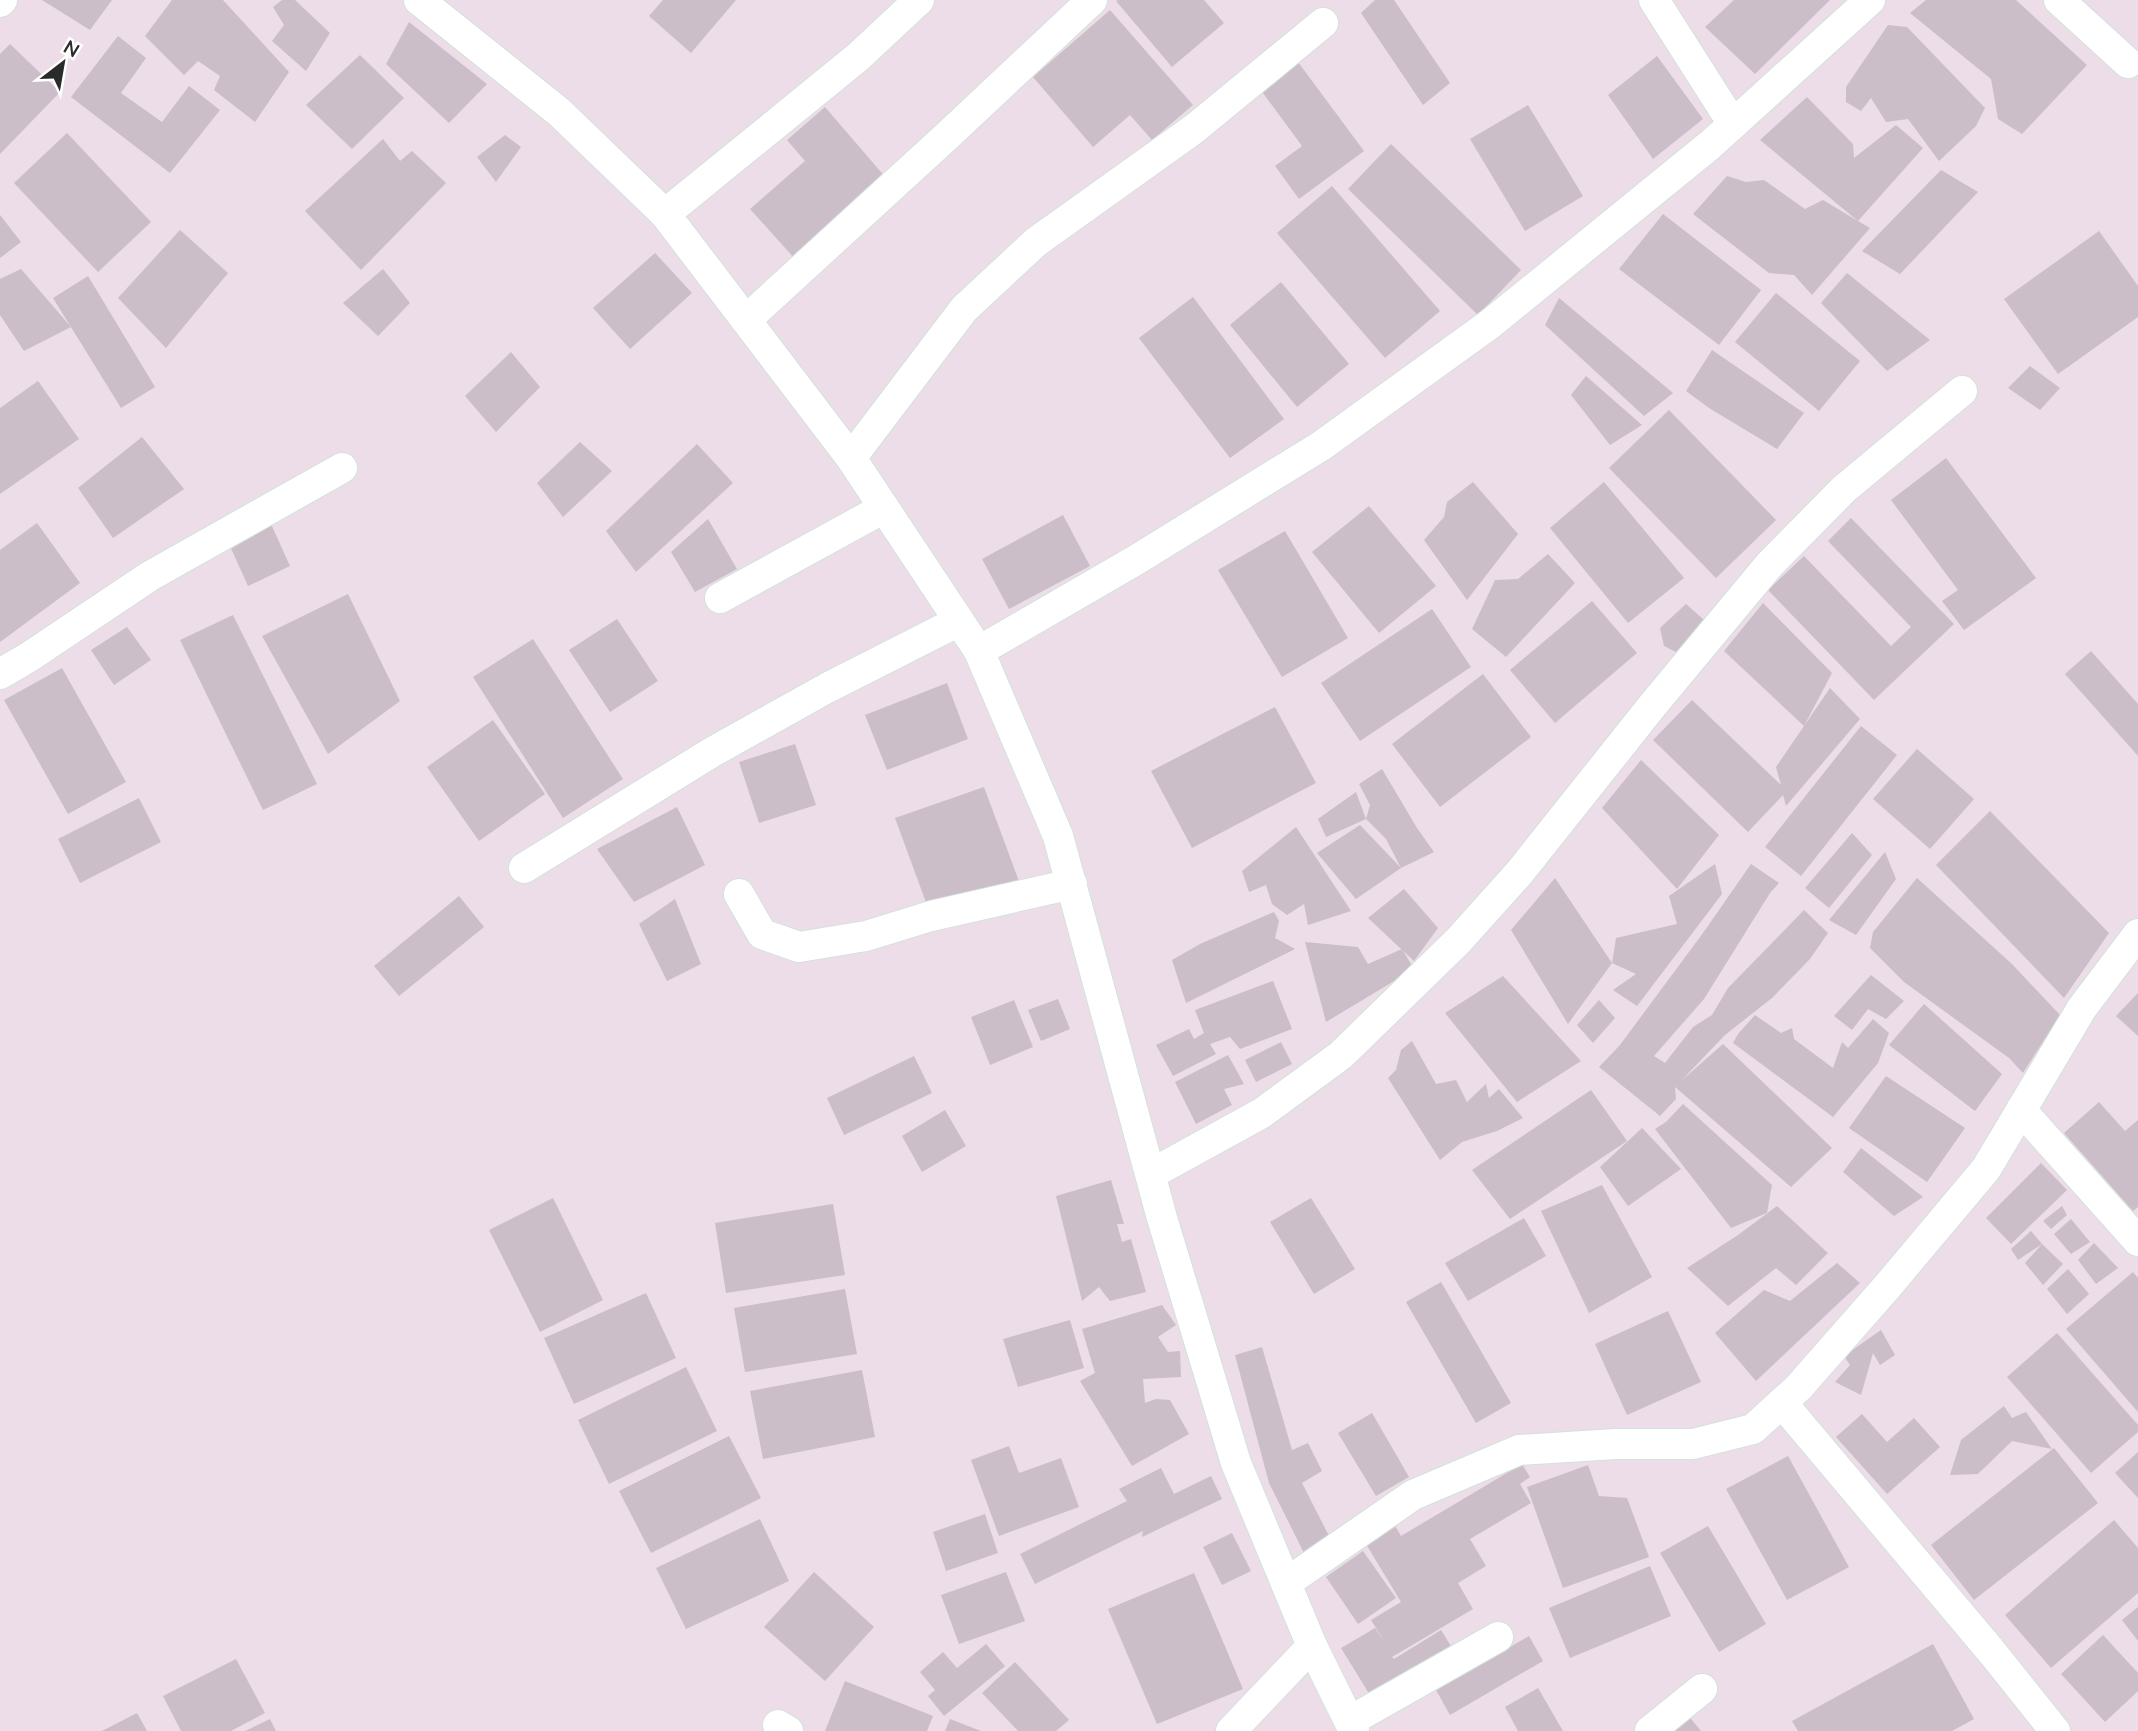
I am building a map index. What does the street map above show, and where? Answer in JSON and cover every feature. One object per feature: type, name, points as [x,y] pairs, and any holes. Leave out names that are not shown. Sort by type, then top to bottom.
[{"type":"street","points":[[419,0],[559,111],[665,214],[851,458],[979,651],[1058,836],[1151,1174],[1236,1463],[1312,1646],[1352,1726],[1498,1637]]},
{"type":"street","points":[[665,214],[858,57],[919,0]]},
{"type":"street","points":[[746,320],[1092,0]]},
{"type":"street","points":[[1654,0],[1733,124]]},
{"type":"street","points":[[979,651],[1147,553],[1321,446],[1490,324],[1733,124],[1870,0]]},
{"type":"street","points":[[2059,0],[2128,63]]},
{"type":"street","points":[[851,458],[964,309],[1037,243],[1194,129],[1323,23]]},
{"type":"street","points":[[1151,1174],[1262,1113],[1341,1055],[1458,941],[1520,872],[1769,565],[1844,489],[1962,391]]},
{"type":"street","points":[[0,674],[150,576],[342,468]]},
{"type":"street","points":[[720,598],[884,508]]},
{"type":"street","points":[[524,868],[714,751],[827,688],[959,621]]},
{"type":"street","points":[[739,894],[762,934],[799,947],[866,936],[931,916],[1072,884]]},
{"type":"street","points":[[1286,1583],[1413,1495],[1519,1450],[1615,1444],[1693,1444],[1754,1429],[1782,1403],[1877,1298],[1986,1169],[2082,1009],[2138,934]]},
{"type":"street","points":[[2021,1110],[2138,1241]]},
{"type":"street","points":[[1782,1403],[2055,1731]]},
{"type":"street","points":[[1231,1731],[1312,1646]]},
{"type":"street","points":[[1650,1731],[1702,1689]]},
{"type":"building","points":[[42,0],[112,0],[90,30]]},
{"type":"building","points":[[172,0],[223,0],[289,72],[255,122],[214,90],[220,76],[198,61],[184,75],[145,36]]},
{"type":"building","points":[[282,0],[295,0],[330,33],[306,71],[272,41],[284,25],[273,7]]},
{"type":"building","points":[[663,0],[736,0],[691,53],[649,16]]},
{"type":"building","points":[[1204,0],[1224,23],[1172,67],[1116,1]]},
{"type":"building","points":[[1375,0],[1394,0],[1450,83],[1423,105],[1361,13]]},
{"type":"building","points":[[1734,0],[1830,0],[1755,74],[1705,27]]},
{"type":"building","points":[[1926,0],[2016,0],[2087,65],[2022,134],[1998,119],[1991,79],[1910,13]]},
{"type":"building","points":[[1110,10],[1193,105],[1152,140],[1130,115],[1093,147],[1033,77]]},
{"type":"building","points":[[409,22],[487,84],[449,123],[386,64]]},
{"type":"building","points":[[1888,25],[1907,27],[1985,108],[1976,126],[1939,161],[1908,119],[1886,122],[1871,98],[1861,111],[1846,102],[1846,87]]},
{"type":"building","points":[[118,36],[146,58],[121,93],[162,122],[189,86],[220,110],[170,173],[71,97]]},
{"type":"building","points":[[10,44],[60,92],[0,154],[0,54]]},
{"type":"building","points":[[360,55],[404,98],[352,149],[306,105]]},
{"type":"building","points":[[1657,56],[1703,119],[1653,159],[1608,95]]},
{"type":"building","points":[[1298,62],[1364,151],[1299,199],[1275,166],[1302,146],[1260,89]]},
{"type":"building","points":[[1807,97],[1853,144],[1854,158],[1896,125],[1923,148],[1858,221],[1760,140]]},
{"type":"building","points":[[1528,105],[1583,196],[1525,231],[1470,139]]},
{"type":"building","points":[[825,107],[887,179],[795,259],[750,209],[805,161],[787,140]]},
{"type":"building","points":[[67,133],[151,222],[98,272],[14,183]]},
{"type":"building","points":[[505,135],[521,147],[496,182],[477,157]]},
{"type":"building","points":[[383,139],[400,161],[412,151],[446,183],[361,270],[305,211]]},
{"type":"building","points":[[1391,144],[1521,270],[1478,315],[1348,189]]},
{"type":"building","points":[[1941,170],[1978,192],[1900,274],[1862,251]]},
{"type":"building","points":[[1727,176],[1746,182],[1764,180],[1805,209],[1823,200],[1870,228],[1812,295],[1794,275],[1769,273],[1693,214]]},
{"type":"building","points":[[1332,186],[1440,311],[1385,358],[1277,233]]},
{"type":"building","points":[[1663,214],[1761,290],[1719,345],[1619,269]]},
{"type":"building","points":[[0,215],[21,242],[0,258]]},
{"type":"building","points":[[180,230],[228,273],[166,348],[118,298]]},
{"type":"building","points":[[2099,231],[2138,286],[2138,317],[2058,374],[2004,299]]},
{"type":"building","points":[[655,253],[692,293],[630,349],[593,308]]},
{"type":"building","points":[[21,269],[71,327],[24,351],[0,315],[0,279]]},
{"type":"building","points":[[383,269],[410,303],[378,336],[343,303]]},
{"type":"building","points":[[1847,273],[1930,340],[1887,371],[1821,303]]},
{"type":"building","points":[[88,276],[155,387],[121,408],[53,298]]},
{"type":"building","points":[[1281,282],[1349,364],[1297,407],[1230,325]]},
{"type":"building","points":[[1776,293],[1860,361],[1819,411],[1735,342]]},
{"type":"building","points":[[1193,297],[1284,419],[1230,458],[1139,338]]},
{"type":"building","points":[[1559,298],[1673,393],[1644,416],[1545,325]]},
{"type":"building","points":[[1712,350],[1804,413],[1777,449],[1686,391]]},
{"type":"building","points":[[511,352],[540,387],[496,432],[465,396]]},
{"type":"building","points":[[2030,366],[2060,388],[2040,410],[2008,388]]},
{"type":"building","points":[[1586,376],[1642,425],[1610,445],[1571,395]]},
{"type":"building","points":[[38,381],[79,439],[0,494],[0,408]]},
{"type":"building","points":[[1669,410],[1776,520],[1716,578],[1609,468]]},
{"type":"building","points":[[142,437],[184,489],[113,538],[78,488]]},
{"type":"building","points":[[580,442],[612,471],[563,517],[537,483]]},
{"type":"building","points":[[697,444],[733,483],[636,572],[606,531]]},
{"type":"building","points":[[1946,458],[2036,578],[1964,630],[1942,601],[1958,590],[1891,500]]},
{"type":"building","points":[[1473,482],[1518,534],[1467,600],[1424,540],[1444,517],[1447,502]]},
{"type":"building","points":[[1604,482],[1684,578],[1628,623],[1550,528]]},
{"type":"building","points":[[1369,506],[1436,586],[1379,633],[1312,552]]},
{"type":"building","points":[[1063,515],[1090,566],[1009,609],[982,559]]},
{"type":"building","points":[[1851,518],[1954,624],[1874,700],[1768,590],[1804,556],[1891,646],[1911,627],[1828,541]]},
{"type":"building","points":[[708,519],[737,569],[695,592],[671,552]]},
{"type":"building","points":[[37,523],[80,583],[0,642],[0,550]]},
{"type":"building","points":[[271,524],[290,566],[248,586],[229,544]]},
{"type":"building","points":[[1285,531],[1348,638],[1282,677],[1218,570]]},
{"type":"building","points":[[1548,554],[1575,583],[1506,657],[1472,629],[1495,580],[1518,579]]},
{"type":"building","points":[[348,594],[400,701],[328,754],[262,636]]},
{"type":"building","points":[[1592,601],[1637,653],[1555,723],[1510,670]]},
{"type":"building","points":[[1763,603],[1832,673],[1804,726],[1724,651]]},
{"type":"building","points":[[1686,604],[1704,620],[1676,652],[1664,646],[1660,628]]},
{"type":"building","points":[[1432,609],[1471,667],[1360,741],[1321,683]]},
{"type":"building","points":[[233,615],[317,784],[263,810],[180,640]]},
{"type":"building","points":[[617,619],[658,681],[610,712],[569,650]]},
{"type":"building","points":[[127,627],[151,660],[114,685],[91,650]]},
{"type":"building","points":[[533,639],[623,779],[563,818],[473,677]]},
{"type":"building","points":[[2091,651],[2138,704],[2138,756],[2065,674]]},
{"type":"building","points":[[62,668],[126,782],[68,814],[4,700]]},
{"type":"building","points":[[1483,674],[1531,737],[1440,807],[1392,744]]},
{"type":"building","points":[[947,683],[968,739],[887,770],[865,715]]},
{"type":"building","points":[[1830,688],[1860,719],[1786,806],[1783,795],[1748,832],[1653,740],[1692,700],[1781,785],[1776,767]]},
{"type":"building","points":[[1275,707],[1316,783],[1192,848],[1151,771]]},
{"type":"building","points":[[493,720],[545,794],[479,841],[427,767]]},
{"type":"building","points":[[1861,726],[1897,755],[1801,876],[1765,847]]},
{"type":"building","points":[[795,744],[816,805],[759,823],[739,762]]},
{"type":"building","points":[[1917,749],[1974,799],[1930,849],[1873,799]]},
{"type":"building","points":[[1641,760],[1719,835],[1677,889],[1602,808]]},
{"type":"building","points":[[1382,769],[1434,852],[1401,868],[1386,839],[1366,819],[1370,805],[1359,784]]},
{"type":"building","points":[[984,787],[1020,884],[931,916],[895,818]]},
{"type":"building","points":[[1356,792],[1366,819],[1326,837],[1318,819]]},
{"type":"building","points":[[139,798],[161,842],[80,883],[58,839]]},
{"type":"building","points":[[677,807],[705,865],[634,902],[597,849]]},
{"type":"building","points":[[1990,811],[2109,933],[2064,998],[1936,865]]},
{"type":"building","points":[[1360,825],[1401,868],[1356,899],[1317,853]]},
{"type":"building","points":[[1296,827],[1351,911],[1308,925],[1304,904],[1287,915],[1272,904],[1266,885],[1249,892],[1242,871]]},
{"type":"building","points":[[1852,833],[1872,855],[1829,908],[1805,888]]},
{"type":"building","points":[[1885,852],[1896,879],[1856,935],[1829,920]]},
{"type":"building","points":[[1715,864],[1722,894],[1637,1006],[1613,990],[1636,974],[1612,963],[1616,938],[1677,924],[1669,896]]},
{"type":"building","points":[[1751,864],[1779,883],[1770,893],[1704,999],[1654,1056],[1665,1063],[1693,1027],[1712,1015],[1728,988],[1804,910],[1828,933],[1810,959],[1772,998],[1725,1035],[1681,1081],[1723,1044],[1832,1148],[1791,1187],[1675,1087],[1676,1099],[1660,1116],[1599,1067],[1620,1045]]},
{"type":"building","points":[[1555,878],[1612,963],[1568,1024],[1511,930]]},
{"type":"building","points":[[1917,878],[2012,964],[2060,1015],[2023,1073],[2009,1058],[1904,982],[1870,948],[1873,932]]},
{"type":"building","points":[[1404,889],[1438,928],[1414,961],[1368,918]]},
{"type":"building","points":[[459,896],[484,927],[399,996],[374,966]]},
{"type":"building","points":[[675,899],[701,964],[667,981],[639,924]]},
{"type":"building","points":[[1274,912],[1279,921],[1275,938],[1295,949],[1186,1003],[1172,960],[1200,944]]},
{"type":"building","points":[[1305,942],[1358,947],[1368,964],[1402,949],[1414,969],[1326,1022]]},
{"type":"building","points":[[1871,975],[1904,1001],[1886,1019],[1868,1009],[1852,1030],[1834,1016]]},
{"type":"building","points":[[1503,976],[1581,1061],[1517,1102],[1445,1013]]},
{"type":"building","points":[[1273,981],[1292,1029],[1240,1049],[1230,1037],[1210,1044],[1216,1054],[1173,1076],[1156,1045],[1189,1029],[1194,1039],[1204,1033],[1195,1010]]},
{"type":"building","points":[[2138,993],[2138,1036],[2116,1016]]},
{"type":"building","points":[[1058,999],[1070,1029],[1041,1041],[1028,1010]]},
{"type":"building","points":[[1014,1000],[1033,1047],[990,1065],[971,1017]]},
{"type":"building","points":[[1599,1000],[1615,1018],[1593,1043],[1577,1025]]},
{"type":"building","points":[[1924,1004],[2002,1074],[1975,1111],[1889,1045]]},
{"type":"building","points":[[1755,1015],[1781,1033],[1792,1028],[1794,1039],[1833,1068],[1842,1042],[1848,1048],[1873,1019],[1889,1033],[1878,1063],[1833,1117],[1733,1043]]},
{"type":"building","points":[[1412,1041],[1436,1084],[1456,1080],[1467,1102],[1486,1084],[1489,1098],[1499,1089],[1523,1118],[1497,1131],[1462,1142],[1440,1160],[1388,1078],[1396,1070],[1401,1050]]},
{"type":"building","points":[[1281,1042],[1292,1064],[1256,1082],[1245,1060]]},
{"type":"building","points":[[1228,1055],[1244,1084],[1224,1089],[1232,1105],[1196,1124],[1175,1082]]},
{"type":"building","points":[[914,1056],[932,1093],[844,1135],[827,1098]]},
{"type":"building","points":[[1886,1076],[1965,1128],[1927,1182],[1849,1128]]},
{"type":"building","points":[[1591,1090],[1627,1141],[1510,1219],[1472,1170]]},
{"type":"building","points":[[2099,1102],[2125,1131],[2138,1120],[2138,1207],[2133,1211],[2064,1133]]},
{"type":"building","points":[[1683,1104],[1772,1185],[1767,1213],[1731,1228],[1655,1129],[1666,1122]]},
{"type":"building","points":[[945,1110],[966,1146],[922,1172],[902,1136]]},
{"type":"building","points":[[1642,1128],[1681,1169],[1628,1206],[1600,1167]]},
{"type":"building","points":[[1861,1148],[1923,1197],[1894,1216],[1843,1172]]},
{"type":"building","points":[[2041,1163],[2067,1190],[2011,1244],[1986,1218]]},
{"type":"building","points":[[1111,1180],[1124,1224],[1117,1224],[1122,1242],[1131,1239],[1146,1292],[1110,1301],[1099,1287],[1082,1301],[1056,1196]]},
{"type":"building","points":[[1602,1185],[1652,1277],[1589,1313],[1541,1211]]},
{"type":"building","points":[[553,1198],[603,1300],[540,1332],[489,1230]]},
{"type":"building","points":[[1311,1198],[1355,1269],[1314,1294],[1270,1222]]},
{"type":"building","points":[[833,1204],[845,1275],[726,1293],[715,1223]]},
{"type":"building","points":[[1777,1206],[1828,1253],[1796,1285],[1776,1268],[1728,1306],[1687,1268]]},
{"type":"building","points":[[2062,1206],[2067,1215],[2051,1229],[2043,1221]]},
{"type":"building","points":[[1524,1218],[1546,1256],[1468,1301],[1445,1263]]},
{"type":"building","points":[[2071,1219],[2090,1242],[2071,1254],[2054,1234]]},
{"type":"building","points":[[2031,1231],[2042,1244],[2018,1260],[2011,1249]]},
{"type":"building","points":[[2094,1243],[2118,1268],[2096,1284],[2078,1260]]},
{"type":"building","points":[[2042,1244],[2063,1264],[2043,1285],[2025,1263]]},
{"type":"building","points":[[1837,1263],[1860,1283],[1756,1381],[1715,1333],[1764,1290],[1790,1301]]},
{"type":"building","points":[[2068,1269],[2089,1294],[2067,1314],[2047,1289]]},
{"type":"building","points":[[2133,1272],[2138,1278],[2138,1412],[2066,1329]]},
{"type":"building","points":[[1441,1282],[1511,1403],[1476,1423],[1406,1302]]},
{"type":"building","points":[[845,1289],[857,1354],[745,1372],[734,1308]]},
{"type":"building","points":[[646,1293],[676,1358],[574,1404],[544,1338]]},
{"type":"building","points":[[1162,1305],[1176,1325],[1158,1337],[1168,1352],[1180,1351],[1181,1377],[1143,1379],[1145,1403],[1156,1399],[1170,1400],[1189,1434],[1132,1466],[1080,1381],[1095,1373],[1082,1329]]},
{"type":"building","points":[[1668,1311],[1701,1382],[1627,1415],[1595,1344]]},
{"type":"building","points":[[1070,1320],[1084,1368],[1018,1387],[1003,1339]]},
{"type":"building","points":[[1881,1330],[1895,1355],[1880,1365],[1873,1353],[1861,1395],[1835,1382],[1850,1365],[1844,1356]]},
{"type":"building","points":[[2057,1333],[2138,1425],[2138,1432],[2091,1473],[2007,1377]]},
{"type":"building","points":[[1262,1347],[1292,1450],[1308,1443],[1322,1471],[1302,1483],[1330,1538],[1304,1553],[1269,1483],[1235,1355]]},
{"type":"building","points":[[686,1367],[717,1431],[609,1484],[578,1420]]},
{"type":"building","points":[[862,1370],[875,1437],[763,1459],[750,1391]]},
{"type":"building","points":[[2004,1406],[2012,1418],[2026,1412],[2052,1449],[2012,1441],[1978,1474],[1950,1475],[1961,1440]]},
{"type":"building","points":[[1372,1413],[1409,1477],[1376,1496],[1338,1433]]},
{"type":"building","points":[[1862,1414],[1887,1442],[1914,1418],[1940,1447],[1887,1494],[1836,1437]]},
{"type":"building","points":[[729,1436],[761,1498],[651,1553],[619,1491]]},
{"type":"building","points":[[1009,1446],[1019,1473],[1061,1458],[1079,1507],[999,1536],[971,1460]]},
{"type":"building","points":[[2054,1448],[2098,1503],[1974,1600],[1931,1545]]},
{"type":"building","points":[[2138,1452],[2138,1498],[2115,1473]]},
{"type":"building","points":[[1788,1456],[1849,1567],[1787,1600],[1726,1489]]},
{"type":"building","points":[[1522,1464],[1530,1477],[1520,1484],[1531,1503],[1470,1539],[1486,1566],[1458,1583],[1473,1609],[1392,1657],[1394,1659],[1441,1630],[1454,1651],[1373,1700],[1341,1648],[1375,1628],[1385,1643],[1371,1620],[1401,1602],[1363,1539],[1392,1521],[1401,1536]]},
{"type":"building","points":[[1588,1465],[1599,1496],[1627,1498],[1649,1557],[1563,1588],[1527,1487]]},
{"type":"building","points":[[1161,1468],[1174,1494],[1211,1476],[1222,1499],[1142,1537],[1143,1531],[1035,1584],[1020,1554],[1127,1501],[1119,1489]]},
{"type":"building","points":[[985,1514],[998,1553],[946,1571],[933,1532]]},
{"type":"building","points":[[760,1519],[789,1581],[686,1629],[656,1568]]},
{"type":"building","points":[[2114,1520],[2138,1548],[2138,1593],[2051,1668],[2005,1615]]},
{"type":"building","points":[[1708,1526],[1766,1624],[1719,1652],[1660,1553]]},
{"type":"building","points":[[1232,1533],[1251,1571],[1222,1585],[1203,1547]]},
{"type":"building","points":[[1363,1551],[1396,1598],[1358,1624],[1326,1577]]},
{"type":"building","points":[[1650,1566],[1671,1616],[1570,1658],[1549,1608]]},
{"type":"building","points":[[814,1572],[874,1627],[825,1681],[764,1627]]},
{"type":"building","points":[[1006,1572],[1025,1621],[959,1644],[941,1595]]},
{"type":"building","points":[[1194,1573],[1243,1689],[1157,1724],[1108,1609]]},
{"type":"building","points":[[2138,1607],[2138,1641],[2122,1620]]},
{"type":"building","points":[[2103,1635],[2138,1673],[2138,1691],[2105,1722],[2061,1674]]},
{"type":"building","points":[[1529,1636],[1543,1661],[1450,1715],[1436,1690]]},
{"type":"building","points":[[986,1644],[1005,1666],[944,1716],[928,1696],[935,1690],[920,1672],[943,1652],[957,1668]]},
{"type":"building","points":[[1933,1644],[1974,1719],[1952,1731],[1798,1731],[1792,1721]]},
{"type":"building","points":[[236,1659],[265,1713],[231,1731],[181,1731],[163,1696]]},
{"type":"building","points":[[1015,1662],[1069,1720],[1056,1731],[1018,1731],[982,1693]]},
{"type":"building","points":[[845,1681],[933,1716],[927,1731],[825,1731]]},
{"type":"building","points":[[1538,1688],[1563,1731],[1518,1731],[1505,1707]]},
{"type":"building","points":[[137,1713],[147,1731],[102,1731]]},
{"type":"building","points":[[1686,1713],[1701,1731],[1665,1731]]},
{"type":"building","points":[[270,1719],[276,1731],[245,1731]]},
{"type":"building","points":[[950,1719],[981,1731],[945,1731]]}]
